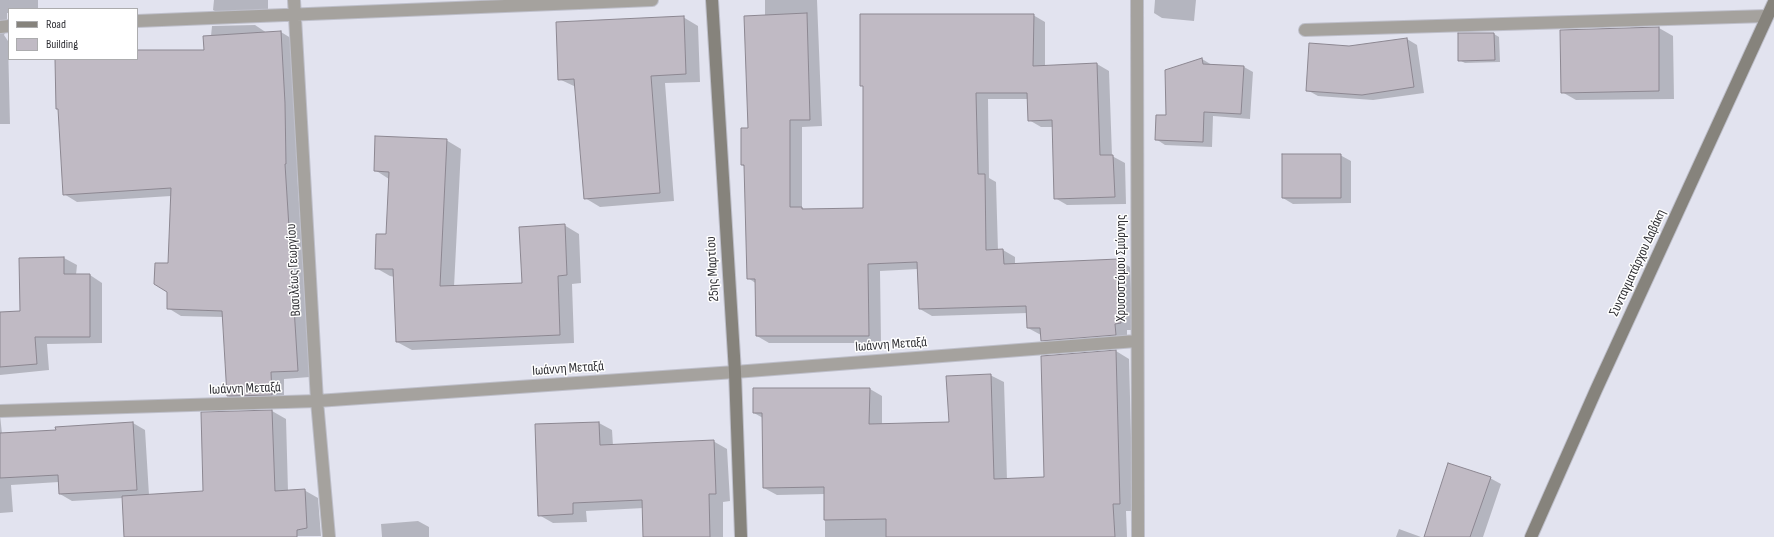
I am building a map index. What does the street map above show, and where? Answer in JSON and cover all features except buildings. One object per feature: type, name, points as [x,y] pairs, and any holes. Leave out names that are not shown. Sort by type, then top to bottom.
[{"type":"street","name":"Βασιλέως Γεωργίου","points":[[294,0],[317,402],[329,537]]},
{"type":"street","points":[[138,21],[652,0]]},
{"type":"street","name":"25ης Μαρτίου","points":[[712,0],[734,372],[741,537]]},
{"type":"street","name":"Χρυσοστόμου Σμύρνης","points":[[1137,0],[1136,341],[1138,537]]},
{"type":"street","name":"Συνταγματάρχου Δαβάκη","points":[[1530,537],[1774,2]]},
{"type":"street","points":[[1306,30],[1767,16]]},
{"type":"street","name":"Ιωάννη Μεταξά","points":[[0,411],[317,402],[1136,341]]}]
